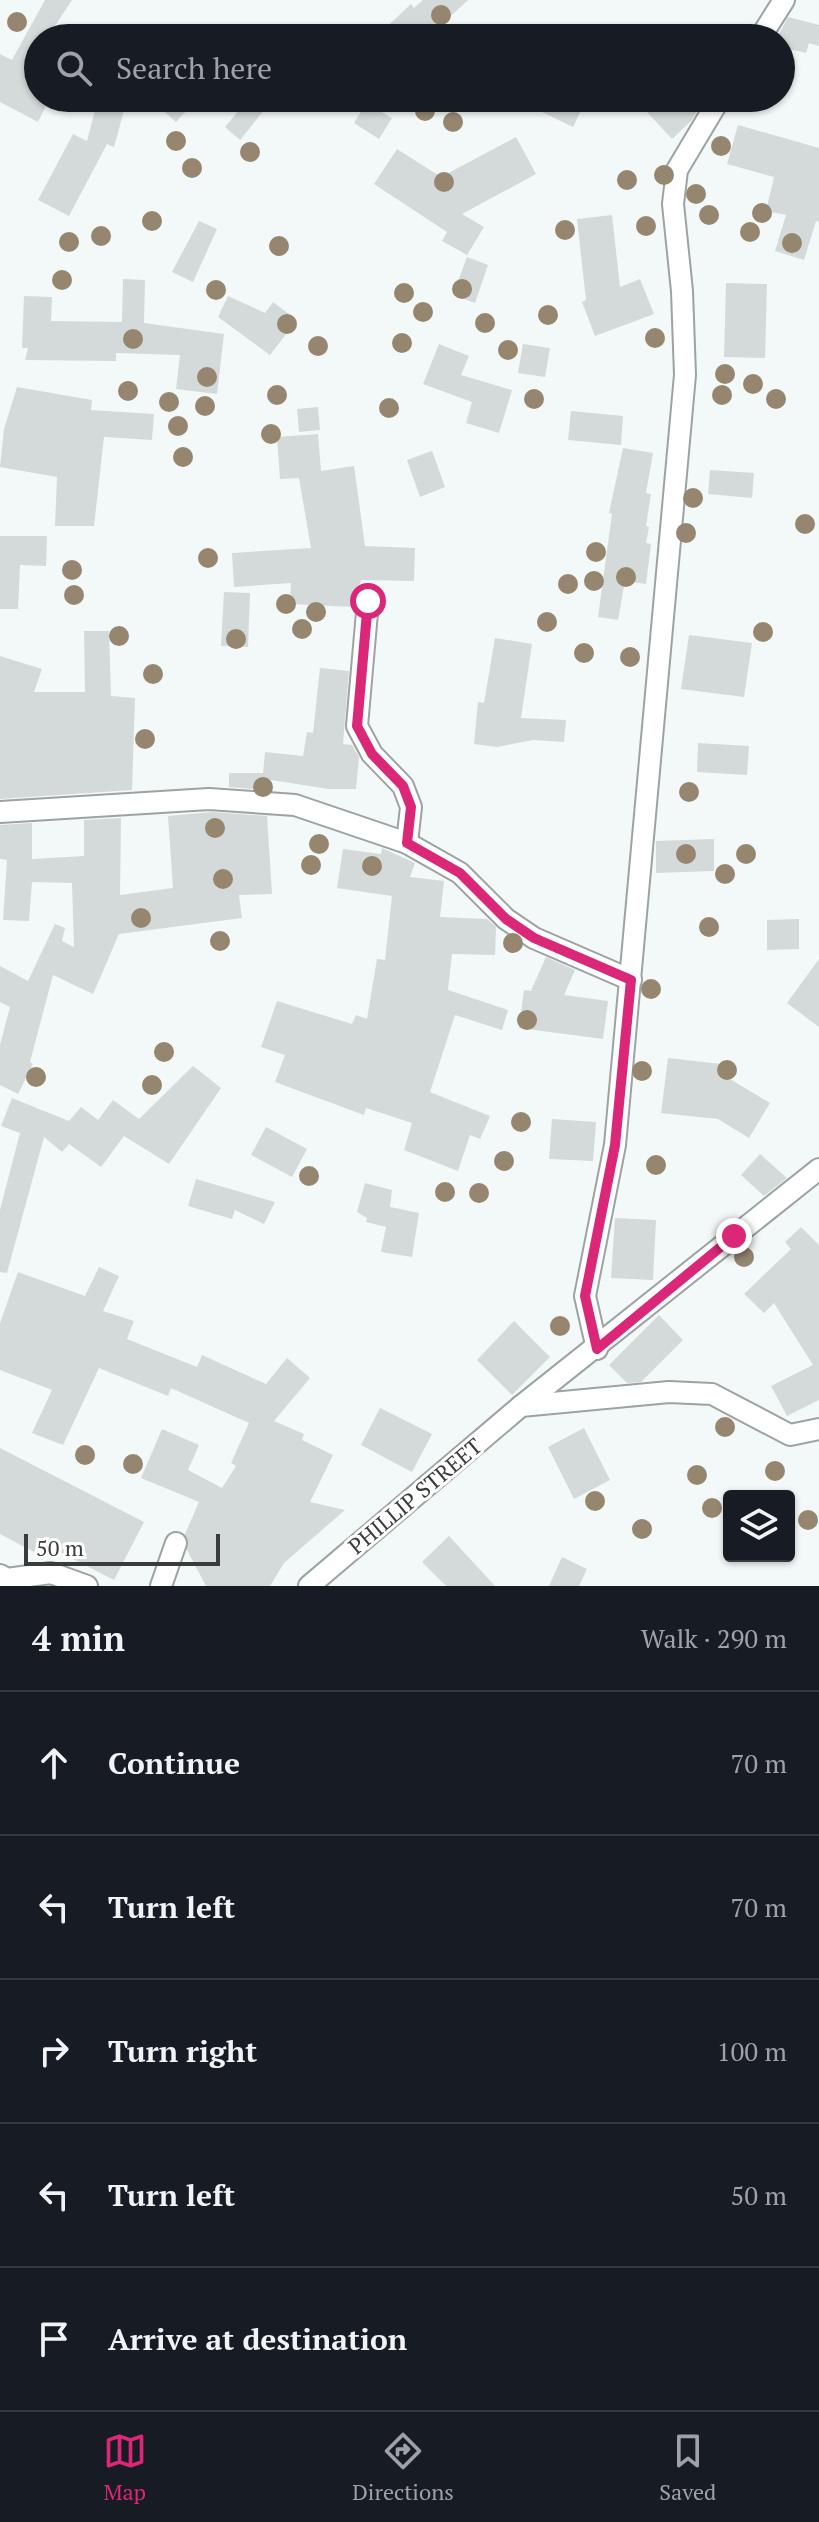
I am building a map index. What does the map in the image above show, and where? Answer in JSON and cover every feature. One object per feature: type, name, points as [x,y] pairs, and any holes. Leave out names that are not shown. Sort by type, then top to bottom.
[{"type":"street","points":[[769,24],[784,0]]},
{"type":"street","points":[[597,1349],[585,1296],[615,1145],[685,375],[673,204],[677,170],[712,112]]},
{"type":"street","points":[[368,601],[357,726],[372,754],[403,786],[411,807],[407,843]]},
{"type":"street","points":[[0,812],[209,799],[295,805],[407,843],[460,873],[506,919],[534,938],[631,980]]},
{"type":"street","name":"PHILLIP STREET","points":[[309,1586],[521,1406],[597,1349],[819,1169]]},
{"type":"street","points":[[521,1406],[669,1392],[712,1394],[790,1435],[819,1429]]},
{"type":"street","points":[[161,1586],[176,1543]]},
{"type":"street","points":[[0,1575],[7,1579],[51,1573],[87,1586]]},
{"type":"building","points":[[45,0],[72,0],[56,24],[32,24]]},
{"type":"building","points":[[423,0],[468,0],[442,24],[390,24],[411,4],[414,8]]},
{"type":"building","points":[[788,17],[819,25],[819,46],[809,43],[806,53],[795,50],[795,24],[784,24]]},
{"type":"building","points":[[24,38],[24,112],[43,112],[38,122],[0,102],[0,54],[12,60]]},
{"type":"building","points":[[94,112],[124,112],[114,147],[107,144],[69,216],[38,200],[73,134],[87,141]]},
{"type":"building","points":[[165,112],[185,112],[176,122]]},
{"type":"building","points":[[237,112],[263,112],[240,140],[225,127]]},
{"type":"building","points":[[361,112],[382,112],[392,118],[379,139],[354,123]]},
{"type":"building","points":[[542,112],[580,112],[573,127]]},
{"type":"building","points":[[647,112],[696,112],[672,139]]},
{"type":"building","points":[[738,125],[819,148],[819,222],[816,221],[804,260],[775,251],[786,215],[766,211],[774,177],[727,164]]},
{"type":"building","points":[[516,137],[536,174],[462,214],[484,227],[467,255],[442,241],[447,232],[374,184],[397,149],[441,177]]},
{"type":"building","points":[[612,215],[620,287],[640,279],[654,314],[595,336],[582,302],[586,300],[577,219]]},
{"type":"building","points":[[199,221],[217,229],[193,282],[172,272]]},
{"type":"building","points":[[467,257],[488,265],[475,303],[453,295]]},
{"type":"building","points":[[123,279],[145,280],[144,323],[224,334],[217,394],[176,389],[180,355],[116,353],[116,361],[25,360],[28,348],[22,348],[24,296],[52,297],[51,321],[122,322]]},
{"type":"building","points":[[726,283],[767,284],[765,358],[724,357]]},
{"type":"building","points":[[228,296],[265,313],[273,302],[297,320],[270,355],[218,317]]},
{"type":"building","points":[[439,344],[469,356],[461,375],[512,390],[499,433],[466,423],[472,402],[423,384]]},
{"type":"building","points":[[523,344],[550,348],[545,377],[518,373]]},
{"type":"building","points":[[17,387],[92,400],[91,410],[154,414],[152,440],[104,437],[94,526],[55,526],[57,477],[0,467],[4,429]]},
{"type":"building","points":[[318,407],[320,430],[299,432],[297,409]]},
{"type":"building","points":[[571,411],[623,416],[621,445],[568,440]]},
{"type":"building","points":[[318,434],[321,471],[354,466],[365,546],[415,548],[414,581],[361,580],[354,607],[290,604],[291,583],[234,587],[232,553],[311,548],[299,478],[280,479],[277,437]]},
{"type":"building","points":[[623,448],[653,453],[646,493],[651,494],[646,543],[651,544],[646,584],[625,581],[618,620],[598,617],[612,514],[609,513]]},
{"type":"building","points":[[432,451],[445,487],[420,497],[407,460]]},
{"type":"building","points":[[710,470],[754,473],[752,498],[708,494]]},
{"type":"building","points":[[0,536],[47,536],[46,566],[20,565],[18,609],[0,609]]},
{"type":"building","points":[[224,592],[250,593],[248,647],[221,646]]},
{"type":"building","points":[[84,631],[109,631],[111,696],[135,698],[132,790],[0,799],[0,656],[42,669],[34,692],[85,692]]},
{"type":"building","points":[[689,635],[752,643],[744,697],[681,689]]},
{"type":"building","points":[[495,638],[532,644],[521,718],[566,720],[564,742],[533,740],[497,747],[474,744],[478,702],[484,703]]},
{"type":"building","points":[[320,668],[349,671],[343,744],[352,745],[359,757],[356,789],[328,789],[265,779],[266,790],[229,787],[229,773],[263,773],[265,752],[303,756],[307,732],[313,733]]},
{"type":"building","points":[[698,743],[749,746],[747,775],[697,772]]},
{"type":"building","points":[[212,812],[267,816],[272,894],[239,895],[242,918],[119,934],[93,994],[53,975],[30,1062],[33,1064],[18,1094],[0,1085],[0,1045],[10,1007],[0,1002],[0,966],[28,981],[55,924],[65,928],[62,941],[74,947],[72,883],[32,882],[29,921],[3,920],[7,860],[0,859],[0,825],[32,823],[32,859],[84,856],[84,820],[121,818],[120,895],[173,888],[168,816]]},
{"type":"building","points":[[714,839],[714,871],[656,873],[656,841]]},
{"type":"building","points":[[382,848],[415,863],[410,877],[444,881],[440,917],[487,919],[496,927],[495,955],[452,954],[448,990],[508,1010],[502,1030],[455,1015],[430,1092],[490,1116],[480,1139],[470,1135],[458,1171],[404,1150],[412,1123],[366,1108],[364,1115],[275,1082],[285,1055],[261,1047],[277,1001],[352,1024],[356,1015],[367,1019],[377,959],[385,960],[392,896],[337,888],[343,849],[381,854]]},
{"type":"building","points":[[799,919],[799,949],[767,950],[767,920]]},
{"type":"building","points":[[546,957],[575,970],[564,995],[608,1001],[603,1039],[519,1028],[524,990],[531,991]]},
{"type":"building","points":[[819,959],[819,1027],[787,1003]]},
{"type":"building","points":[[668,1058],[721,1064],[720,1073],[770,1103],[749,1138],[718,1119],[661,1113]]},
{"type":"building","points":[[193,1066],[221,1088],[169,1164],[124,1136],[101,1167],[69,1144],[62,1152],[44,1137],[7,1273],[0,1272],[0,1210],[20,1133],[1,1126],[12,1098],[69,1121],[81,1107],[98,1120],[113,1100],[139,1119]]},
{"type":"building","points":[[552,1119],[596,1122],[593,1161],[549,1159]]},
{"type":"building","points":[[266,1127],[307,1149],[292,1177],[251,1155]]},
{"type":"building","points":[[760,1154],[787,1178],[764,1196],[741,1175]]},
{"type":"building","points":[[196,1179],[275,1202],[264,1224],[235,1210],[232,1219],[188,1206]]},
{"type":"building","points":[[365,1183],[392,1190],[390,1207],[419,1213],[412,1257],[381,1252],[386,1227],[366,1222],[367,1218],[357,1212]]},
{"type":"building","points":[[615,1218],[656,1220],[653,1280],[611,1278]]},
{"type":"building","points":[[801,1227],[819,1245],[819,1400],[787,1416],[771,1386],[813,1365],[774,1303],[764,1313],[744,1294],[791,1249],[785,1242]]},
{"type":"building","points":[[99,1267],[119,1276],[103,1311],[134,1321],[127,1339],[197,1367],[202,1355],[266,1384],[287,1358],[310,1378],[274,1421],[304,1434],[302,1440],[333,1455],[310,1502],[345,1510],[284,1563],[270,1586],[206,1586],[187,1550],[185,1534],[199,1502],[141,1478],[162,1429],[199,1445],[188,1470],[222,1488],[236,1466],[231,1463],[249,1423],[171,1388],[168,1396],[99,1368],[63,1445],[32,1433],[52,1390],[0,1370],[0,1323],[18,1272],[85,1296]]},
{"type":"building","points":[[659,1315],[683,1340],[641,1382],[627,1383],[609,1365]]},
{"type":"building","points":[[514,1321],[550,1357],[512,1395],[477,1360]]},
{"type":"building","points":[[380,1408],[432,1434],[412,1472],[361,1445]]},
{"type":"building","points":[[584,1428],[610,1480],[574,1499],[548,1447]]},
{"type":"building","points":[[0,1448],[144,1522],[114,1580],[40,1542],[34,1552],[0,1534]]},
{"type":"building","points":[[449,1536],[495,1586],[446,1586],[422,1562]]},
{"type":"building","points":[[562,1557],[587,1569],[579,1586],[549,1586]]},
{"type":"route","points":[[368,601],[357,726],[372,754],[403,786],[411,807],[407,843],[460,873],[506,919],[534,938],[631,980],[615,1145],[585,1296],[597,1349],[734,1236]]}]
